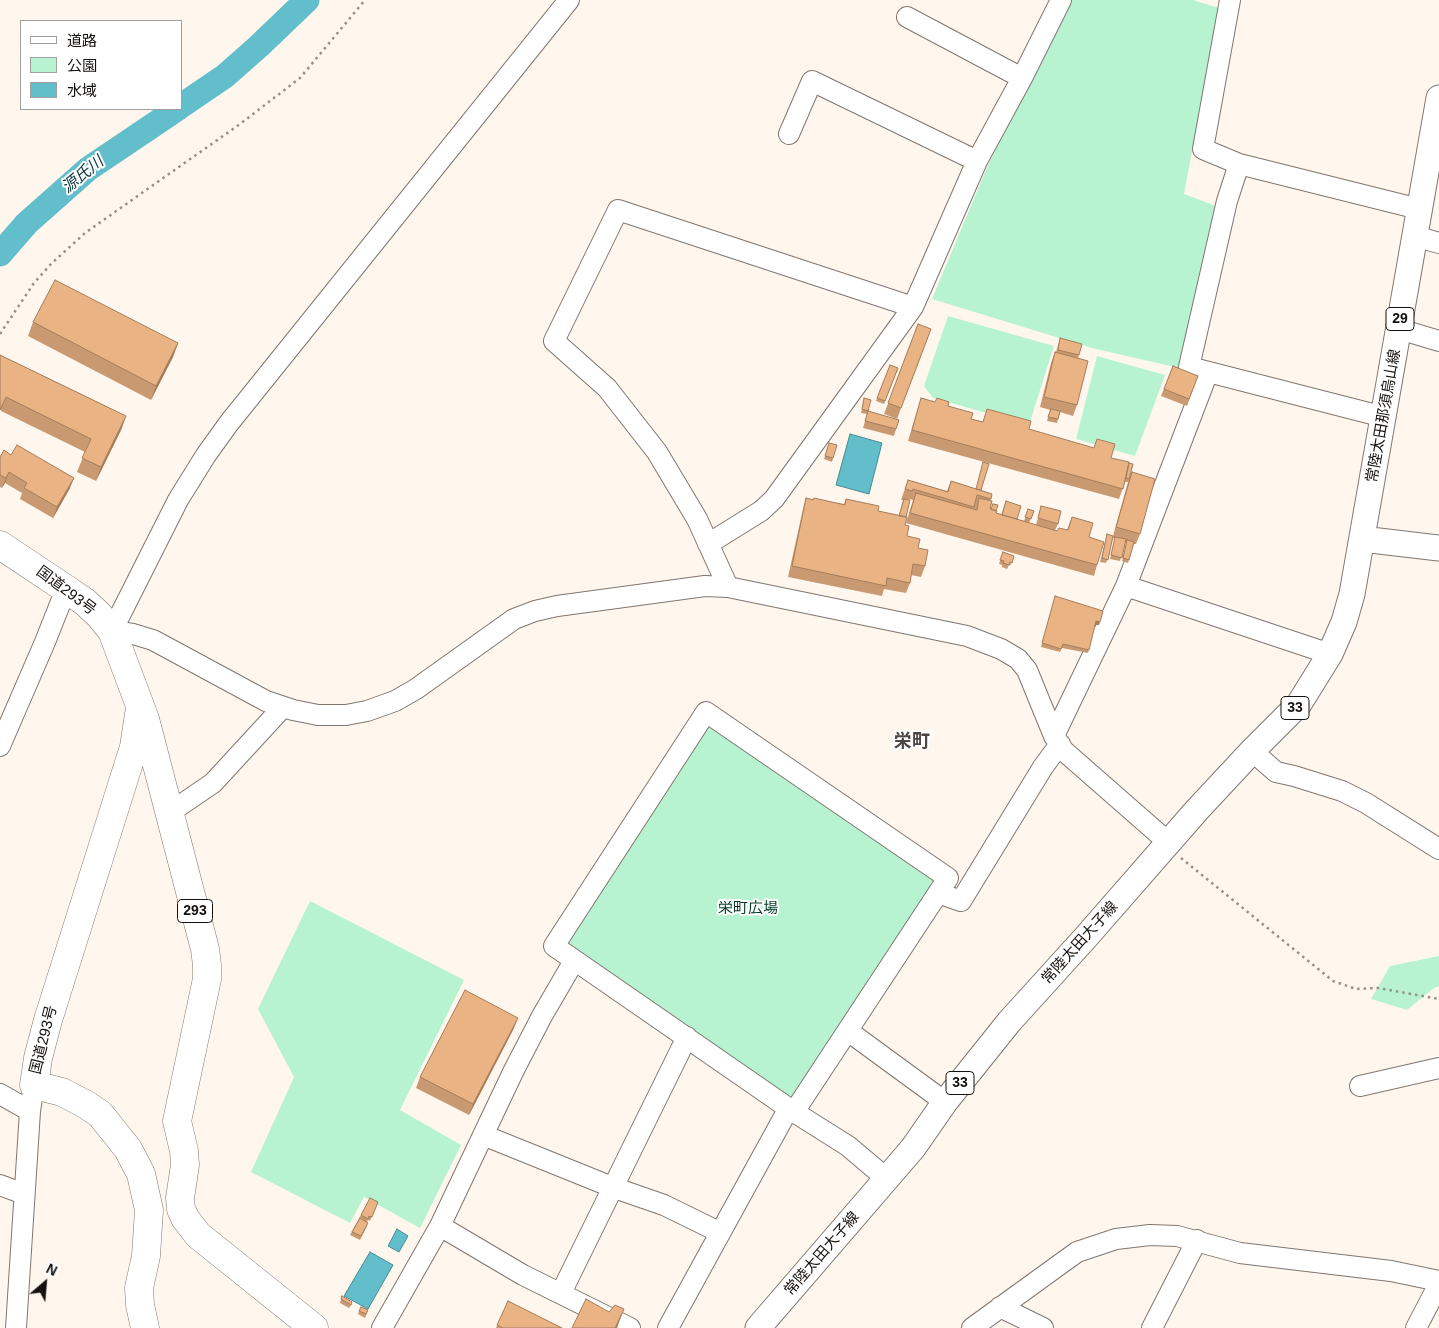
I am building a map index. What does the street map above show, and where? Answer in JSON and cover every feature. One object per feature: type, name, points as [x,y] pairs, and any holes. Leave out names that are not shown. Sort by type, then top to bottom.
[{"type":"highway","name":"国道293号","points":[[0,545],[85,602],[99,614],[112,631],[140,704],[143,747],[169,812],[205,949],[207,964],[207,979],[177,1121],[184,1151],[185,1165],[180,1198],[181,1209],[185,1218],[198,1235],[314,1328]]},
{"type":"highway","name":"国道293号","points":[[143,747],[48,1020],[38,1058],[32,1098],[62,1092],[100,1114],[128,1149],[141,1174],[149,1210],[146,1256],[139,1288],[140,1305],[145,1328]]},
{"type":"main road","name":"常陸太田那須烏山線","points":[[1362,539],[1439,98]]},
{"type":"main road","points":[[1362,539],[1439,548]]},
{"type":"main road","name":"常陸太田大子線","points":[[758,1328],[913,1148],[945,1102],[1009,1022],[1167,844],[1252,751],[1299,704],[1330,654],[1344,622],[1352,594],[1362,539]]},
{"type":"street","points":[[569,0],[235,416],[206,455],[178,500],[112,631],[133,634],[153,640],[266,701],[318,715],[346,715],[367,711],[395,701],[416,689],[514,619],[535,611],[557,606],[705,586],[728,587],[967,636],[1001,649],[1018,659],[1027,670],[1057,740],[1064,750],[1167,844]]},
{"type":"street","points":[[708,544],[761,511],[774,498],[913,307],[977,161],[1022,78],[1061,0]]},
{"type":"street","points":[[1227,1],[1203,149],[1239,164],[1419,209]]},
{"type":"street","points":[[907,17],[1022,78]]},
{"type":"street","points":[[789,134],[812,81],[977,161]]},
{"type":"street","points":[[1239,164],[1227,201],[1190,367],[1384,417]]},
{"type":"street","points":[[728,587],[697,519],[657,452],[607,388],[554,341],[618,210],[913,307]]},
{"type":"street","points":[[1414,236],[1439,244]]},
{"type":"street","points":[[1399,329],[1439,341]]},
{"type":"street","points":[[938,893],[961,901],[1043,767],[1057,740],[1126,586],[1208,372]]},
{"type":"street","points":[[1126,586],[1330,654]]},
{"type":"street","points":[[0,746],[46,642],[66,589]]},
{"type":"street","points":[[169,812],[213,783],[283,707]]},
{"type":"street","points":[[668,1328],[719,1232],[785,1115],[794,1112],[948,878],[706,712],[554,946],[687,1036],[794,1112],[848,1146],[887,1179]]},
{"type":"street","points":[[1252,751],[1276,772],[1342,791],[1366,803],[1439,849]]},
{"type":"street","points":[[382,1328],[440,1226],[542,1016],[574,960]]},
{"type":"street","points":[[848,1031],[945,1102]]},
{"type":"street","points":[[560,1293],[687,1036]]},
{"type":"street","points":[[1360,1086],[1439,1068]]},
{"type":"street","points":[[0,1094],[32,1098],[16,1328]]},
{"type":"street","points":[[483,1135],[612,1187],[664,1205],[719,1232]]},
{"type":"street","points":[[0,1185],[24,1194]]},
{"type":"street","points":[[440,1226],[523,1275],[630,1328]]},
{"type":"street","points":[[972,1328],[1077,1252],[1116,1239],[1150,1235],[1178,1236],[1240,1253],[1391,1271],[1439,1282],[1416,1328]]},
{"type":"street","points":[[1152,1328],[1196,1240]]},
{"type":"street","points":[[1000,1307],[1042,1328]]},
{"type":"path","points":[[0,334],[34,283],[78,239],[143,191],[240,124],[300,78],[365,0]]},
{"type":"path","points":[[1167,844],[1333,981],[1356,989],[1378,988],[1439,999]]},
{"type":"green space","points":[[1071,0],[1193,0],[1219,8],[1184,194],[1216,206],[1179,368],[1092,348],[932,299],[988,165]]},
{"type":"green space","points":[[948,316],[1054,346],[1029,425],[933,398],[924,386]]},
{"type":"green space","points":[[1097,356],[1165,375],[1135,456],[1076,439]]},
{"type":"green space","name":"栄町広場","points":[[705,722],[937,876],[793,1102],[560,945]]},
{"type":"green space","points":[[310,901],[464,980],[400,1110],[461,1145],[420,1228],[364,1197],[350,1223],[251,1172],[294,1077],[258,1009]]},
{"type":"green space","points":[[1439,956],[1439,986],[1407,1010],[1371,999],[1390,966]]},
{"type":"water","points":[[850,434],[882,443],[869,494],[836,485]]},
{"type":"water","points":[[397,1229],[408,1236],[399,1252],[388,1246]]},
{"type":"water","points":[[370,1252],[393,1265],[368,1309],[344,1296]]},
{"type":"building","points":[[55,280],[178,343],[156,386],[33,322]]},
{"type":"building","points":[[918,324],[931,329],[901,408],[888,403]]},
{"type":"building","points":[[1060,338],[1082,344],[1079,355],[1058,350]]},
{"type":"building","points":[[1055,352],[1088,361],[1077,405],[1044,397]]},
{"type":"building","points":[[0,355],[126,416],[101,467],[82,458],[91,439],[6,397],[0,410]]},
{"type":"building","points":[[890,365],[898,368],[885,401],[877,398]]},
{"type":"building","points":[[1173,366],[1198,376],[1189,399],[1164,389]]},
{"type":"building","points":[[864,398],[871,400],[868,411],[862,409]]},
{"type":"building","points":[[921,398],[935,402],[937,398],[949,402],[948,406],[973,413],[971,419],[983,422],[987,409],[1031,421],[1029,429],[1094,448],[1097,439],[1115,444],[1111,458],[1129,462],[1123,489],[912,430]]},
{"type":"building","points":[[1051,409],[1060,411],[1058,419],[1048,417]]},
{"type":"building","points":[[868,411],[899,420],[896,429],[865,421]]},
{"type":"building","points":[[829,443],[837,445],[833,458],[825,456]]},
{"type":"building","points":[[17,445],[74,478],[57,507],[24,488],[27,483],[9,472],[6,478],[0,475],[0,457],[4,450],[11,455]]},
{"type":"building","points":[[983,462],[989,464],[981,490],[976,489]]},
{"type":"building","points":[[1129,463],[1133,464],[1129,479],[1126,478]]},
{"type":"building","points":[[1132,472],[1155,479],[1140,534],[1116,527]]},
{"type":"building","points":[[908,480],[948,492],[951,481],[992,494],[991,499],[977,495],[974,507],[913,489],[912,491],[905,489]]},
{"type":"building","points":[[916,493],[977,510],[979,498],[992,501],[990,509],[997,511],[996,513],[1057,531],[1059,528],[1068,530],[1072,517],[1093,523],[1089,537],[1104,542],[1097,565],[910,513]]},
{"type":"building","points":[[806,498],[845,505],[846,499],[879,506],[878,511],[907,517],[905,525],[909,526],[907,536],[920,539],[918,548],[928,550],[925,566],[913,564],[910,583],[887,578],[886,586],[792,566]]},
{"type":"building","points":[[904,499],[910,500],[906,517],[899,516]]},
{"type":"building","points":[[1006,501],[1021,506],[1017,519],[1002,515]]},
{"type":"building","points":[[993,504],[998,505],[996,511],[991,509]]},
{"type":"building","points":[[1041,506],[1061,511],[1058,524],[1038,518]]},
{"type":"building","points":[[1028,509],[1034,511],[1031,519],[1025,517]]},
{"type":"building","points":[[1107,534],[1113,536],[1108,560],[1102,558]]},
{"type":"building","points":[[1115,537],[1126,539],[1122,558],[1111,555]]},
{"type":"building","points":[[1127,540],[1134,542],[1129,560],[1123,558]]},
{"type":"building","points":[[1003,552],[1014,556],[1012,563],[1010,562],[1009,565],[1000,560]]},
{"type":"building","points":[[1055,596],[1103,611],[1100,622],[1096,621],[1089,650],[1063,644],[1061,649],[1042,643]]},
{"type":"building","points":[[465,990],[518,1018],[473,1104],[420,1077]]},
{"type":"building","points":[[370,1198],[378,1202],[372,1217],[369,1216],[368,1219],[361,1215]]},
{"type":"building","points":[[360,1218],[368,1223],[361,1236],[352,1232]]},
{"type":"building","points":[[342,1296],[352,1302],[351,1305],[341,1299]]},
{"type":"building","points":[[586,1299],[609,1312],[615,1305],[624,1309],[615,1328],[572,1328]]},
{"type":"building","points":[[508,1301],[562,1328],[503,1328],[497,1325]]},
{"type":"building","points":[[361,1307],[368,1310],[366,1314],[359,1311]]},
{"type":"waterway","name":"源氏川","points":[[182,105],[225,76],[307,0]]},
{"type":"waterway","name":"源氏川","points":[[0,254],[27,223],[88,169],[176,110]]},
{"type":"district","name":"栄町","points":[[912,742]]}]
